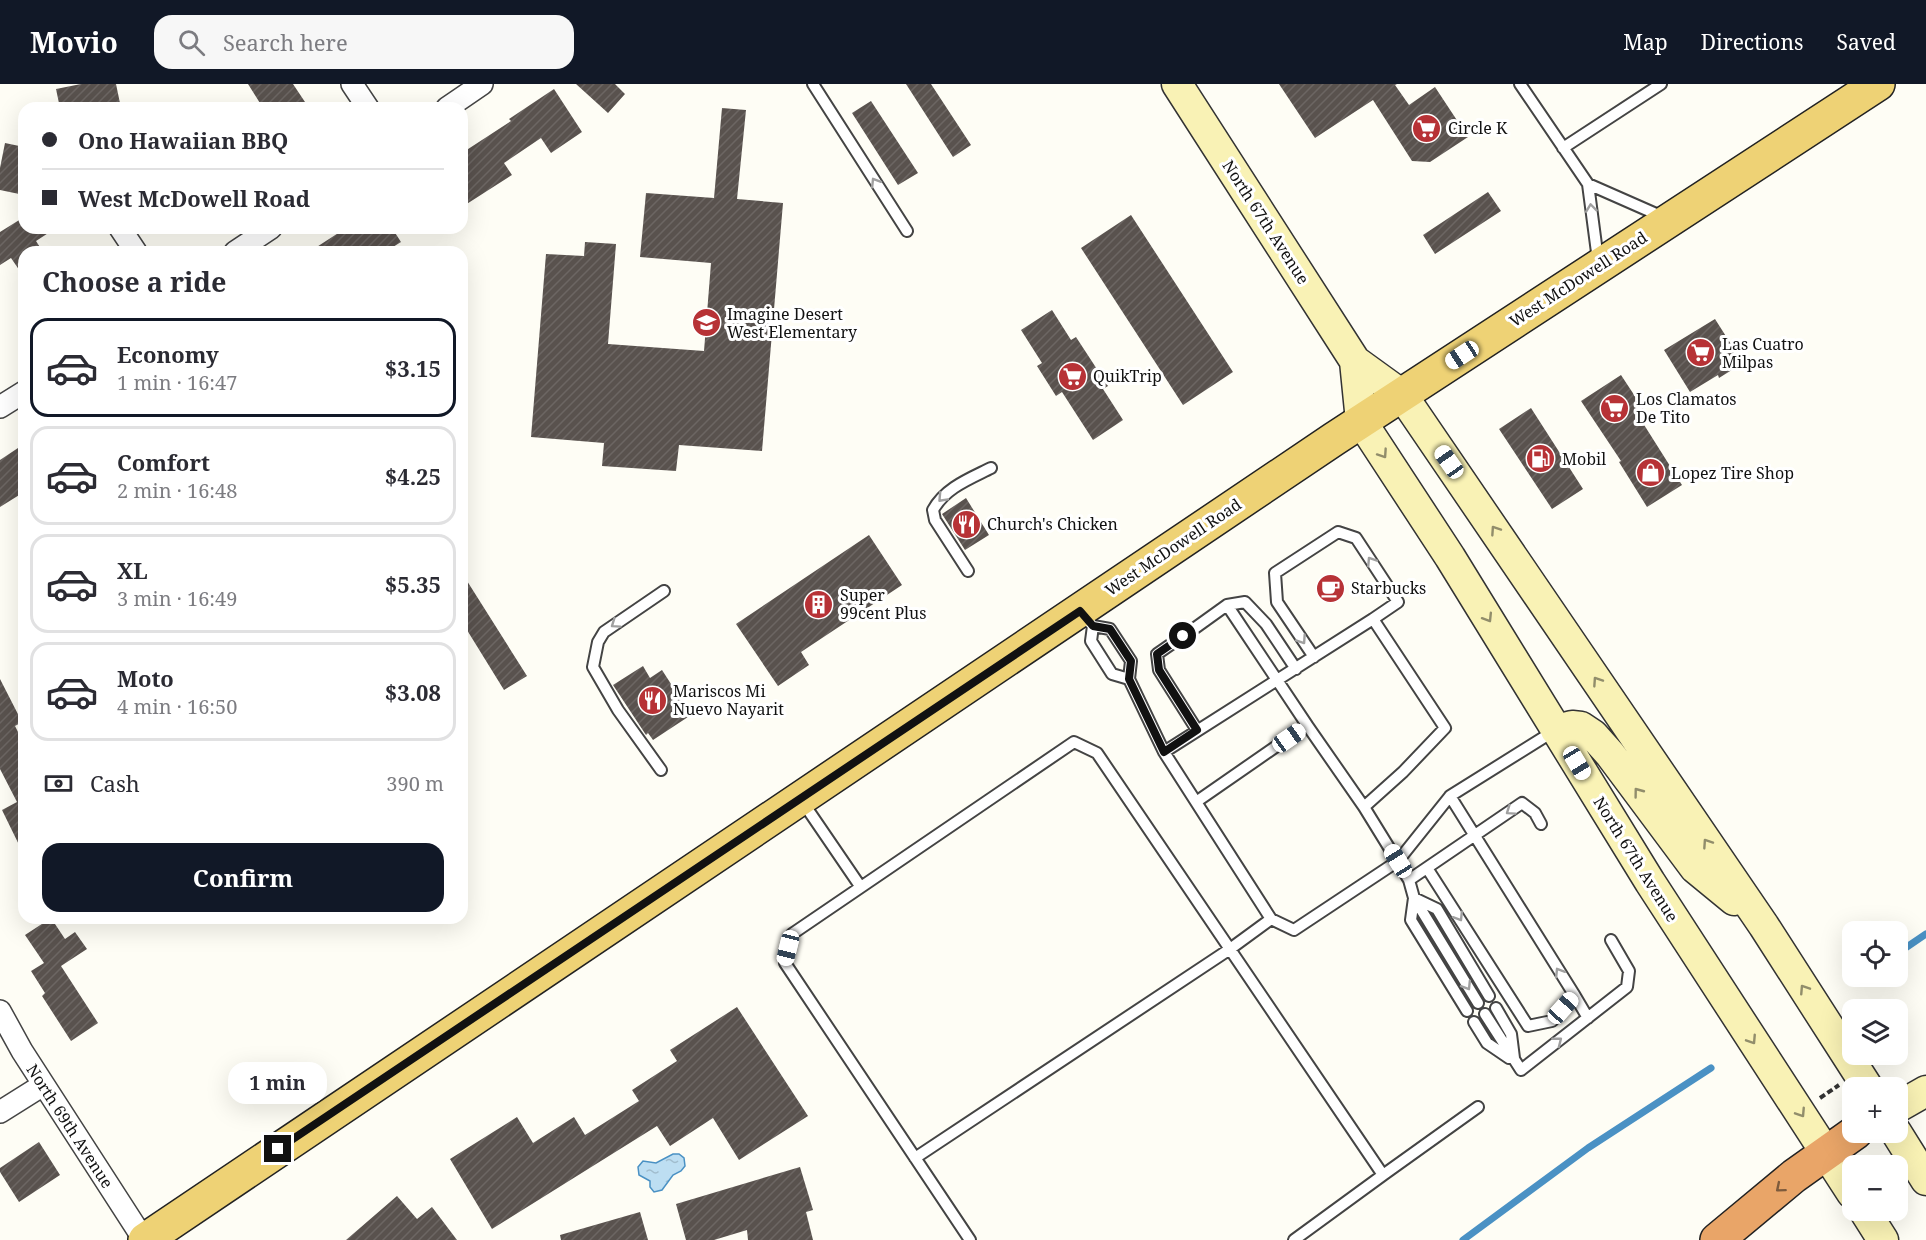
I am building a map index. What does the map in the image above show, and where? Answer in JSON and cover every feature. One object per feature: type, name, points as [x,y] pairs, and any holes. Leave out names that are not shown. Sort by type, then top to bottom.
[{"type":"highway","points":[[1717,1240],[1794,1176],[1842,1141]]},
{"type":"main road","name":"North 67th Avenue","points":[[1177,84],[1355,361],[1402,395],[1764,926],[1836,1038],[1851,1077]]},
{"type":"main road","name":"West McDowell Road","points":[[144,1240],[800,799],[1086,619],[1361,421],[1878,84]]},
{"type":"main road","name":"North 67th Avenue","points":[[1355,361],[1361,421],[1450,557],[1650,882],[1842,1177]]},
{"type":"main road","points":[[1556,730],[1572,726],[1581,727],[1593,735],[1610,754],[1695,868],[1764,926]]},
{"type":"main road","points":[[1903,1143],[1922,1173]]},
{"type":"main road","points":[[1871,1221],[1883,1240]]},
{"type":"street","points":[[351,84],[364,102]]},
{"type":"street","points":[[456,102],[482,84]]},
{"type":"street","points":[[244,246],[262,234]]},
{"type":"street","points":[[0,407],[18,396]]},
{"type":"street","name":"North 69th Avenue","points":[[0,1011],[21,1051],[144,1240]]},
{"type":"street","points":[[0,1112],[43,1085]]},
{"type":"lane","points":[[813,84],[907,231]]},
{"type":"lane","points":[[1520,84],[1588,184],[1598,266]]},
{"type":"lane","points":[[1563,148],[1661,84]]},
{"type":"lane","points":[[1588,184],[1670,220]]},
{"type":"lane","points":[[968,571],[935,520],[933,510],[938,499],[950,490],[991,468]]},
{"type":"lane","points":[[1164,752],[1296,669],[1398,603],[1356,538],[1338,532],[1275,573],[1277,602],[1314,657]]},
{"type":"lane","points":[[661,770],[618,710],[593,667],[598,642],[604,632],[663,591]]},
{"type":"lane","points":[[1195,628],[1227,606],[1245,602],[1266,624],[1296,669]]},
{"type":"lane","points":[[1227,606],[1364,807],[1409,880],[1414,898],[1478,1003]]},
{"type":"lane","points":[[1086,619],[1091,642],[1112,674],[1129,679]]},
{"type":"lane","points":[[1086,619],[1110,629],[1131,661],[1129,679],[1164,752],[1271,919],[1294,930],[1398,861],[1450,796],[1556,730]]},
{"type":"lane","points":[[1364,807],[1403,772],[1445,728],[1373,619]]},
{"type":"lane","points":[[1183,636],[1157,654],[1159,670],[1197,730]]},
{"type":"lane","points":[[1196,802],[1307,725]]},
{"type":"lane","points":[[970,1240],[785,963],[792,934],[1074,742],[1097,753],[1383,1175]]},
{"type":"lane","points":[[1450,796],[1588,1018]]},
{"type":"lane","points":[[800,799],[860,886]]},
{"type":"lane","points":[[1409,880],[1522,803],[1535,813],[1541,824]]},
{"type":"lane","points":[[1427,868],[1528,1026],[1552,1021],[1575,996]]},
{"type":"lane","points":[[1414,898],[1437,909],[1489,996]]},
{"type":"lane","points":[[1414,898],[1411,920],[1467,1011]]},
{"type":"lane","points":[[915,1158],[1230,949],[1271,919]]},
{"type":"lane","points":[[1485,1014],[1521,1070],[1627,987],[1629,971],[1611,940]]},
{"type":"lane","points":[[1496,1008],[1511,1034],[1514,1062]]},
{"type":"lane","points":[[1474,1022],[1487,1043],[1514,1062]]},
{"type":"lane","points":[[1294,1240],[1478,1107]]},
{"type":"path","points":[[1820,1098],[1842,1090]]},
{"type":"water","points":[[673,1154],[679,1154],[684,1158],[685,1166],[673,1175],[662,1190],[654,1192],[650,1187],[650,1181],[639,1175],[638,1167],[643,1161],[656,1163]]},
{"type":"building","points":[[81,84],[116,84],[120,102],[59,102],[56,89]]},
{"type":"building","points":[[248,84],[293,84],[305,102],[259,102]]},
{"type":"building","points":[[576,84],[615,84],[625,94],[608,113]]},
{"type":"building","points":[[906,84],[931,84],[971,145],[953,157]]},
{"type":"building","points":[[1279,84],[1397,84],[1395,85],[1409,105],[1435,87],[1468,137],[1430,162],[1412,161],[1373,100],[1315,138]]},
{"type":"building","points":[[554,89],[582,132],[551,153],[541,138],[504,163],[512,175],[468,203],[468,149],[511,121],[509,119]]},
{"type":"building","points":[[871,101],[918,173],[898,185],[852,113]]},
{"type":"building","points":[[722,108],[746,110],[737,199],[783,203],[762,451],[679,445],[676,471],[602,466],[604,443],[531,437],[546,254],[584,256],[585,242],[616,244],[608,344],[704,351],[711,263],[640,257],[646,193],[714,198]]},
{"type":"building","points":[[5,143],[18,146],[18,194],[0,190],[0,168]]},
{"type":"building","points":[[1488,192],[1501,211],[1435,254],[1423,235]]},
{"type":"building","name":"QuikTrip","points":[[1131,215],[1233,372],[1183,405],[1081,248]]},
{"type":"building","points":[[18,221],[18,234],[47,234],[36,241],[39,246],[18,246],[18,268],[11,258],[0,265],[0,232]]},
{"type":"building","points":[[337,234],[396,234],[401,242],[395,246],[318,246]]},
{"type":"building","name":"QuikTrip","points":[[1052,310],[1071,340],[1076,337],[1108,386],[1103,389],[1123,420],[1093,440],[1062,392],[1056,396],[1037,366],[1042,363],[1021,330]]},
{"type":"building","name":"Las Cuatro Milpas","points":[[1715,319],[1743,363],[1690,392],[1664,350]]},
{"type":"building","points":[[1621,375],[1648,416],[1641,420],[1682,485],[1647,507],[1619,462],[1621,461],[1581,401]]},
{"type":"building","name":"Mobil","points":[[1531,408],[1583,489],[1552,509],[1499,429]]},
{"type":"building","points":[[18,448],[18,496],[0,507],[0,460]]},
{"type":"building","name":"Church's Chicken","points":[[966,498],[989,535],[965,550],[942,514]]},
{"type":"building","name":"Super 99cent Plus","points":[[869,535],[902,585],[801,652],[809,665],[778,686],[736,624]]},
{"type":"building","points":[[468,583],[527,676],[504,690],[468,632]]},
{"type":"building","name":"Mariscos Mi Nuevo Nayarit","points":[[643,666],[650,678],[662,670],[691,715],[653,740],[648,733],[646,735],[613,685]]},
{"type":"building","points":[[0,679],[18,714],[18,724],[15,726],[18,732],[18,843],[2,810],[17,802],[0,769]]},
{"type":"building","points":[[42,924],[55,924],[65,939],[75,932],[87,949],[61,966],[98,1023],[71,1041],[42,996],[45,993],[31,971],[44,963],[25,935]]},
{"type":"building","points":[[737,1007],[808,1116],[739,1160],[713,1118],[670,1146],[657,1126],[492,1229],[450,1159],[517,1117],[533,1143],[574,1117],[585,1135],[639,1101],[632,1090],[677,1061],[670,1050]]},
{"type":"building","points":[[39,1142],[60,1175],[19,1202],[0,1172],[0,1168]]},
{"type":"building","points":[[800,1167],[813,1210],[806,1212],[813,1240],[748,1240],[747,1230],[714,1240],[686,1240],[676,1204]]},
{"type":"building","points":[[397,1196],[417,1219],[432,1207],[457,1240],[346,1240]]},
{"type":"building","points":[[640,1212],[648,1240],[561,1240],[560,1235]]},
{"type":"waterway","points":[[1908,946],[1926,934]]},
{"type":"waterway","points":[[1463,1240],[1588,1148],[1711,1068]]},
{"type":"place","name":"Circle K","points":[[1427,128]]},
{"type":"place","name":"Imagine Desert West Elementary","points":[[706,323]]},
{"type":"place","name":"Las Cuatro Milpas","points":[[1701,353]]},
{"type":"place","name":"QuikTrip","points":[[1072,376]]},
{"type":"place","name":"Los Clamatos De Tito","points":[[1615,408]]},
{"type":"place","name":"Mobil","points":[[1541,459]]},
{"type":"place","name":"Lopez Tire Shop","points":[[1650,473]]},
{"type":"place","name":"Church's Chicken","points":[[966,524]]},
{"type":"place","name":"Starbucks","points":[[1330,588]]},
{"type":"place","name":"Super 99cent Plus","points":[[819,604]]},
{"type":"place","name":"Mariscos Mi Nuevo Nayarit","points":[[652,700]]},
{"type":"route","points":[[278,1149],[1080,611],[1093,626],[1110,629],[1131,661],[1129,679],[1164,752],[1197,730],[1159,670],[1157,654],[1183,636]]}]
